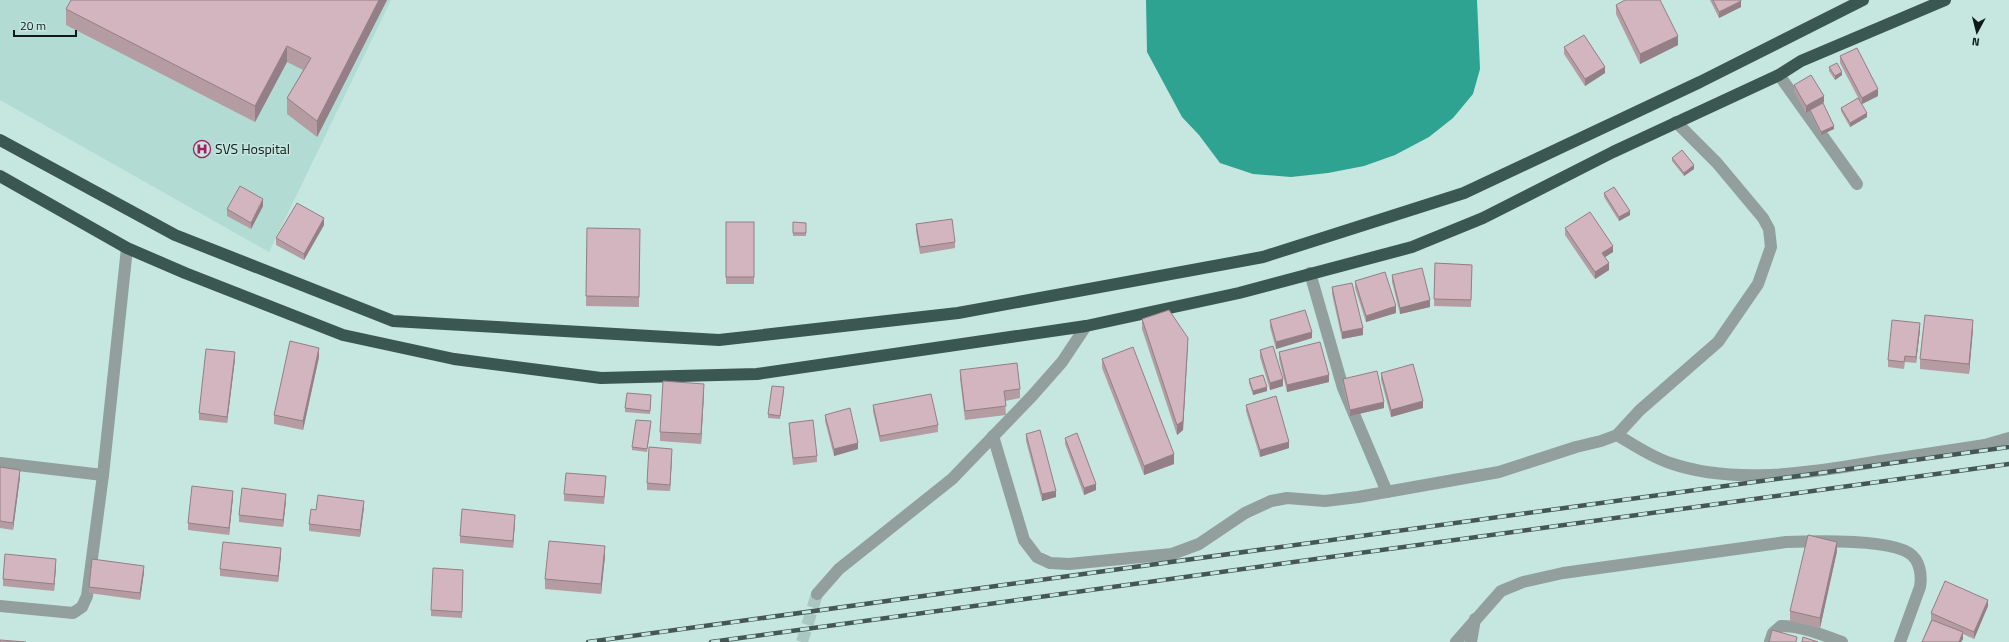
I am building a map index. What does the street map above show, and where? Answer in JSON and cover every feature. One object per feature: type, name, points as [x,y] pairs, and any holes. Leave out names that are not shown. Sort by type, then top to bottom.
[{"type":"highway","points":[[0,140],[174,235],[393,321],[719,340],[958,313],[1263,257],[1464,193],[1700,82],[1863,0]]},
{"type":"highway","points":[[0,176],[127,248],[185,273],[343,334],[454,359],[601,378],[757,374],[1086,326],[1239,293],[1310,273],[1412,248],[1483,218],[1676,122],[1779,75],[1801,61],[1945,0]]},
{"type":"street","points":[[1779,75],[1857,184]]},
{"type":"street","points":[[993,436],[1024,540],[1037,557],[1050,563],[1069,564],[1172,554],[1199,544],[1245,513],[1271,501],[1287,498],[1325,501],[1387,492],[1499,472],[1617,435],[1640,410],[1718,342],[1758,284],[1771,247],[1769,229],[1763,218],[1717,163],[1676,122]]},
{"type":"street","points":[[0,606],[73,613],[82,607],[87,596],[103,475],[127,248]]},
{"type":"street","points":[[1310,273],[1344,388],[1387,492]]},
{"type":"street","points":[[817,594],[839,569],[952,479],[1062,362],[1086,326]]},
{"type":"street","points":[[1617,435],[1650,454],[1670,463],[1702,472],[1753,475],[1816,472],[1985,445],[2009,438]]},
{"type":"street","points":[[0,464],[103,475]]},
{"type":"street","points":[[1456,642],[1475,618],[1501,591],[1523,582],[1563,573],[1786,542],[1823,541],[1894,547],[1910,553],[1918,564],[1921,582],[1900,642]]},
{"type":"street","points":[[1471,642],[1475,618]]},
{"type":"street","points":[[1770,642],[1773,633],[1781,626],[1792,626],[1805,628],[1842,642]]},
{"type":"shaded area","name":"SVS Hospital","points":[[0,0],[391,0],[269,252],[0,100]]},
{"type":"shaded area","points":[[1146,0],[1477,0],[1480,69],[1473,94],[1453,118],[1429,137],[1395,155],[1364,166],[1328,173],[1291,177],[1253,174],[1220,163],[1199,135],[1182,117],[1147,52]]},
{"type":"building","points":[[71,0],[379,0],[317,121],[287,98],[311,58],[287,46],[255,106],[66,9]]},
{"type":"building","points":[[1625,0],[1660,0],[1678,36],[1640,54],[1616,5]]},
{"type":"building","points":[[1713,0],[1741,0],[1741,1],[1719,12]]},
{"type":"building","points":[[1584,35],[1605,67],[1585,79],[1564,47]]},
{"type":"building","points":[[1857,48],[1878,89],[1862,98],[1840,56]]},
{"type":"building","points":[[1837,63],[1842,72],[1835,76],[1829,67]]},
{"type":"building","points":[[1811,75],[1824,96],[1806,106],[1794,85]]},
{"type":"building","points":[[1858,98],[1867,113],[1850,123],[1841,108]]},
{"type":"building","points":[[1823,103],[1834,126],[1821,132],[1810,110]]},
{"type":"building","points":[[1682,150],[1694,165],[1684,173],[1672,158]]},
{"type":"building","points":[[240,186],[263,199],[251,223],[227,209]]},
{"type":"building","points":[[1614,187],[1630,211],[1619,217],[1604,193]]},
{"type":"building","points":[[297,203],[324,218],[304,254],[276,238]]},
{"type":"building","points":[[1590,212],[1613,246],[1602,253],[1609,263],[1595,272],[1565,228]]},
{"type":"building","points":[[952,219],[955,242],[920,247],[916,224]]},
{"type":"building","points":[[726,222],[754,222],[754,277],[726,277]]},
{"type":"building","points":[[793,222],[806,223],[806,233],[793,233]]},
{"type":"building","points":[[587,228],[640,229],[639,297],[586,296]]},
{"type":"building","points":[[1435,263],[1472,265],[1471,300],[1434,299]]},
{"type":"building","points":[[1422,268],[1430,300],[1400,308],[1392,275]]},
{"type":"building","points":[[1385,272],[1396,306],[1366,316],[1355,281]]},
{"type":"building","points":[[1352,283],[1363,328],[1342,332],[1332,287]]},
{"type":"building","points":[[1169,310],[1188,338],[1183,421],[1177,425],[1142,319]]},
{"type":"building","points":[[1305,310],[1312,332],[1276,342],[1270,320]]},
{"type":"building","points":[[1925,315],[1973,320],[1969,364],[1920,359]]},
{"type":"building","points":[[1892,320],[1920,323],[1916,357],[1905,356],[1904,362],[1888,360]]},
{"type":"building","points":[[290,341],[319,348],[303,421],[274,415]]},
{"type":"building","points":[[1320,342],[1329,375],[1287,385],[1279,352]]},
{"type":"building","points":[[1273,346],[1283,379],[1270,383],[1260,350]]},
{"type":"building","points":[[1133,347],[1174,454],[1144,466],[1102,359]]},
{"type":"building","points":[[206,349],[235,352],[227,417],[199,413]]},
{"type":"building","points":[[1017,363],[1020,389],[1004,391],[1006,406],[965,411],[960,370]]},
{"type":"building","points":[[1413,364],[1423,401],[1391,410],[1381,373]]},
{"type":"building","points":[[1377,371],[1384,402],[1350,410],[1343,379]]},
{"type":"building","points":[[1263,375],[1267,387],[1253,391],[1249,379]]},
{"type":"building","points":[[663,381],[704,384],[701,434],[660,432]]},
{"type":"building","points":[[772,386],[784,387],[780,416],[768,414]]},
{"type":"building","points":[[627,393],[651,395],[650,411],[625,408]]},
{"type":"building","points":[[931,394],[938,425],[880,436],[873,405]]},
{"type":"building","points":[[1276,396],[1289,442],[1260,450],[1246,405]]},
{"type":"building","points":[[850,408],[858,443],[834,449],[825,415]]},
{"type":"building","points":[[636,420],[651,421],[647,449],[632,447]]},
{"type":"building","points":[[813,420],[817,456],[793,458],[789,423]]},
{"type":"building","points":[[1040,430],[1056,491],[1042,494],[1026,434]]},
{"type":"building","points":[[1077,433],[1096,484],[1084,488],[1065,438]]},
{"type":"building","points":[[649,447],[672,449],[670,485],[647,483]]},
{"type":"building","points":[[0,467],[20,470],[13,523],[0,521]]},
{"type":"building","points":[[566,473],[606,476],[604,497],[564,494]]},
{"type":"building","points":[[192,486],[233,491],[229,528],[188,523]]},
{"type":"building","points":[[242,488],[286,494],[283,520],[239,515]]},
{"type":"building","points":[[318,495],[364,501],[360,530],[309,524],[311,509],[316,510]]},
{"type":"building","points":[[462,509],[515,515],[513,541],[460,536]]},
{"type":"building","points":[[1808,535],[1837,542],[1820,618],[1790,611]]},
{"type":"building","points":[[549,541],[605,546],[601,584],[545,579]]},
{"type":"building","points":[[223,542],[281,548],[278,576],[220,569]]},
{"type":"building","points":[[5,554],[56,559],[54,584],[3,579]]},
{"type":"building","points":[[92,559],[144,566],[140,593],[89,587]]},
{"type":"building","points":[[433,568],[463,570],[462,612],[431,610]]},
{"type":"building","points":[[1945,581],[1988,600],[1974,632],[1931,613]]},
{"type":"building","points":[[1932,620],[1963,632],[1959,642],[1922,642]]},
{"type":"building","points":[[1772,630],[1797,637],[1796,642],[1769,642]]},
{"type":"building","points":[[1803,637],[1818,642],[1802,642]]},
{"type":"building","points":[[0,640],[26,642],[0,642]]},
{"type":"tunnel","points":[[802,642],[817,594]]},
{"type":"railway","points":[[588,642],[2009,447]]},
{"type":"railway","points":[[711,642],[2009,464]]},
{"type":"place","name":"SVS Hospital","points":[[202,149]]}]
